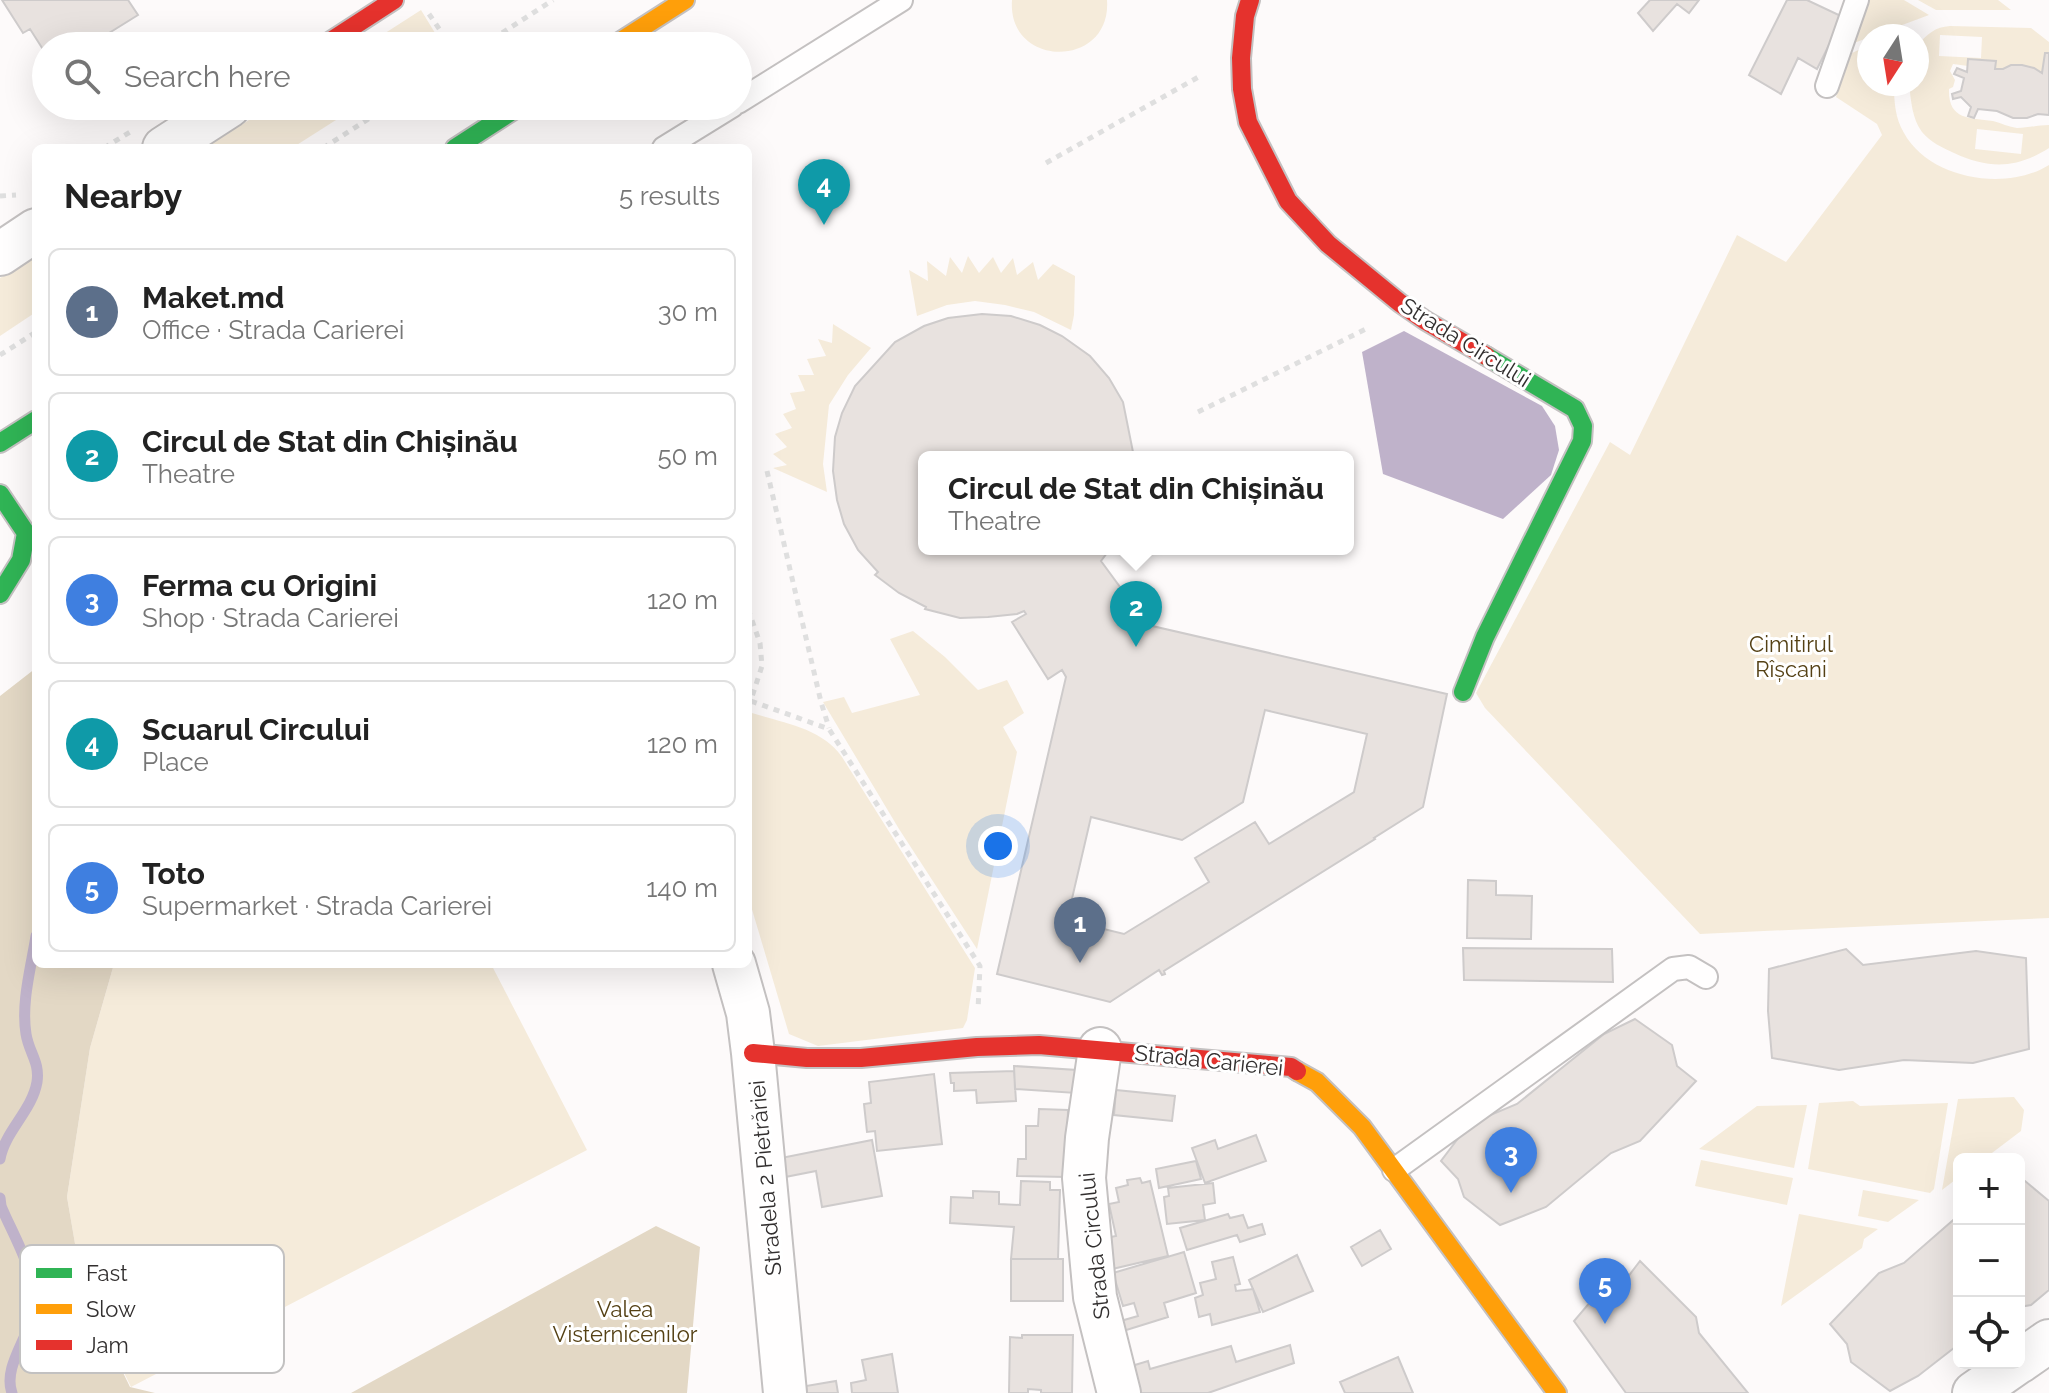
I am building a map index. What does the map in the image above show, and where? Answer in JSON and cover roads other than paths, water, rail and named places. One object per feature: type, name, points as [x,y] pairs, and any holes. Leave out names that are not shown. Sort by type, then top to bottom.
[{"type":"street","points":[[345,32],[394,0]]},
{"type":"street","points":[[635,32],[685,0]]},
{"type":"street","name":"Strada Circului","points":[[1250,0],[1245,16],[1241,58],[1248,122],[1288,201],[1328,244],[1400,303],[1575,409],[1583,426],[1582,441],[1485,637],[1463,692]]},
{"type":"street","points":[[170,144],[207,120]]},
{"type":"street","points":[[461,144],[498,120]]},
{"type":"street","points":[[0,254],[32,233]]},
{"type":"street","points":[[0,443],[32,423]]},
{"type":"street","points":[[0,494],[26,533],[21,560],[0,594]]},
{"type":"street","name":"Stradela 2 Pietrăriei","points":[[735,968],[748,1013],[753,1053],[785,1393]]},
{"type":"street","name":"Strada Carierei","points":[[753,1053],[807,1058],[861,1058],[977,1047],[1039,1045],[1291,1067],[1317,1082],[1362,1127],[1557,1393]]},
{"type":"street","name":"Strada Circului","points":[[1100,1049],[1084,1178],[1095,1297],[1119,1393]]},
{"type":"street","points":[[2025,1357],[2049,1341]]},
{"type":"street","points":[[1974,1393],[2008,1369]]},
{"type":"lane","points":[[752,93],[901,0]]},
{"type":"lane","points":[[1827,86],[1857,0]]},
{"type":"lane","points":[[670,144],[709,120]]},
{"type":"lane","points":[[1394,1170],[1673,969],[1689,967],[1706,977]]},
{"type":"waterway","points":[[0,1159],[37,1082],[37,1069],[27,1041],[25,1022],[32,958]]},
{"type":"waterway","points":[[0,1198],[20,1247]]},
{"type":"waterway","points":[[12,1393],[11,1372],[20,1346]]},
{"type":"place","name":"Scuarul Circului","points":[[824,225]]},
{"type":"place","name":"Circul de Stat din Chișinău","points":[[1136,647]]},
{"type":"place","name":"Maket.md","points":[[1080,963]]},
{"type":"place","name":"Ferma cu Origini","points":[[1511,1193]]},
{"type":"place","name":"Toto","points":[[1605,1324]]},
{"type":"park label","name":"Cimitirul Rîșcani","points":[[1791,656]]},
{"type":"park label","name":"Valea Visternicenilor","points":[[625,1322]]}]
